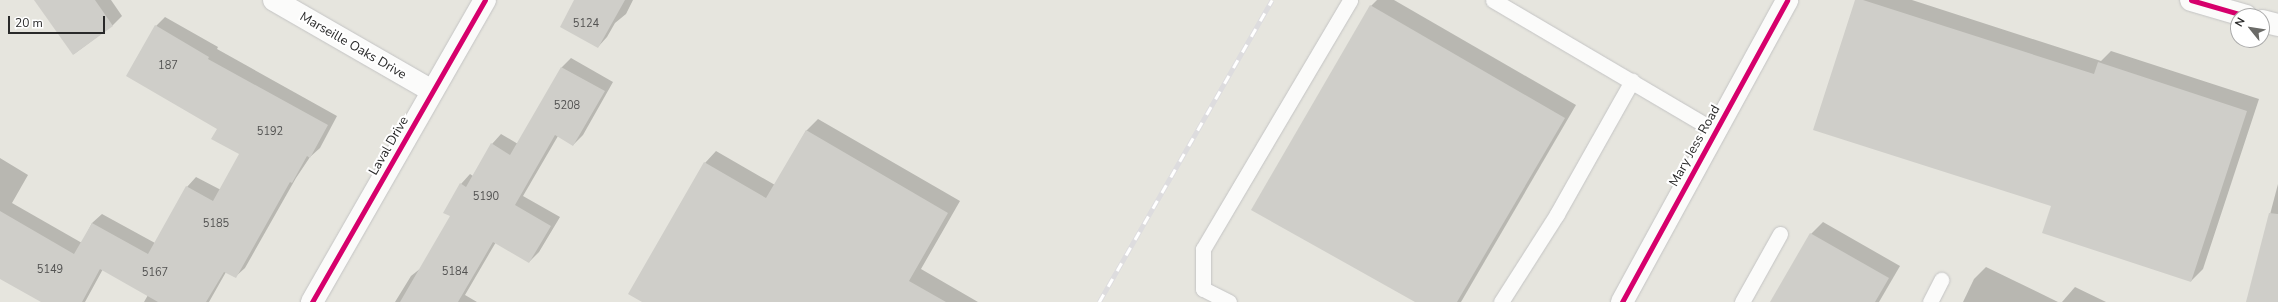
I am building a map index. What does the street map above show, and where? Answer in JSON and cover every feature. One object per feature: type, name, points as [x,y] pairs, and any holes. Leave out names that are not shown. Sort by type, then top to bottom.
[{"type":"street","name":"Marseille Oaks Drive","points":[[274,0],[432,91]]},
{"type":"street","name":"Laval Drive","points":[[312,302],[485,0]]},
{"type":"street","name":"Mary Jess Road","points":[[1622,302],[1787,0]]},
{"type":"street","points":[[2191,0],[2230,11]]},
{"type":"lane","points":[[1229,302],[1203,288],[1204,249],[1350,0]]},
{"type":"lane","points":[[1493,0],[1715,131]]},
{"type":"lane","points":[[1502,302],[1557,214],[1632,82]]},
{"type":"lane","points":[[1742,302],[1780,234]]},
{"type":"lane","points":[[1930,302],[1941,280]]},
{"type":"building","points":[[34,0],[95,0],[113,26],[73,55]]},
{"type":"building","points":[[574,0],[625,0],[598,48],[560,27]]},
{"type":"building","points":[[1855,0],[1863,0],[2094,74],[2098,62],[2247,111],[2191,282],[2042,233],[2051,206],[1813,130]]},
{"type":"building","points":[[1370,5],[1565,118],[1457,302],[1415,302],[1251,210]]},
{"type":"building","points":[[155,25],[209,57],[208,59],[328,125],[310,158],[307,156],[292,183],[290,182],[236,278],[224,272],[206,302],[158,302],[100,269],[82,302],[41,302],[0,279],[0,211],[74,254],[92,223],[148,254],[186,186],[213,201],[239,154],[211,139],[217,129],[126,76]]},
{"type":"building","points":[[561,67],[605,91],[573,146],[555,135],[515,205],[551,226],[529,263],[493,242],[458,302],[400,302],[450,216],[443,213],[460,183],[466,187],[491,143],[510,155]]},
{"type":"building","points":[[806,130],[948,213],[909,281],[946,302],[642,302],[628,294],[704,162],[766,198]]},
{"type":"building","points":[[2269,213],[2278,214],[2278,302],[2246,302]]},
{"type":"building","points":[[1810,233],[1889,278],[1875,302],[1770,302]]},
{"type":"railway","points":[[1099,302],[1272,0]]},
{"type":"cycle path","points":[[312,302],[485,0]]},
{"type":"cycle path","points":[[1622,302],[1787,0]]},
{"type":"cycle path","points":[[2191,0],[2230,11]]}]
